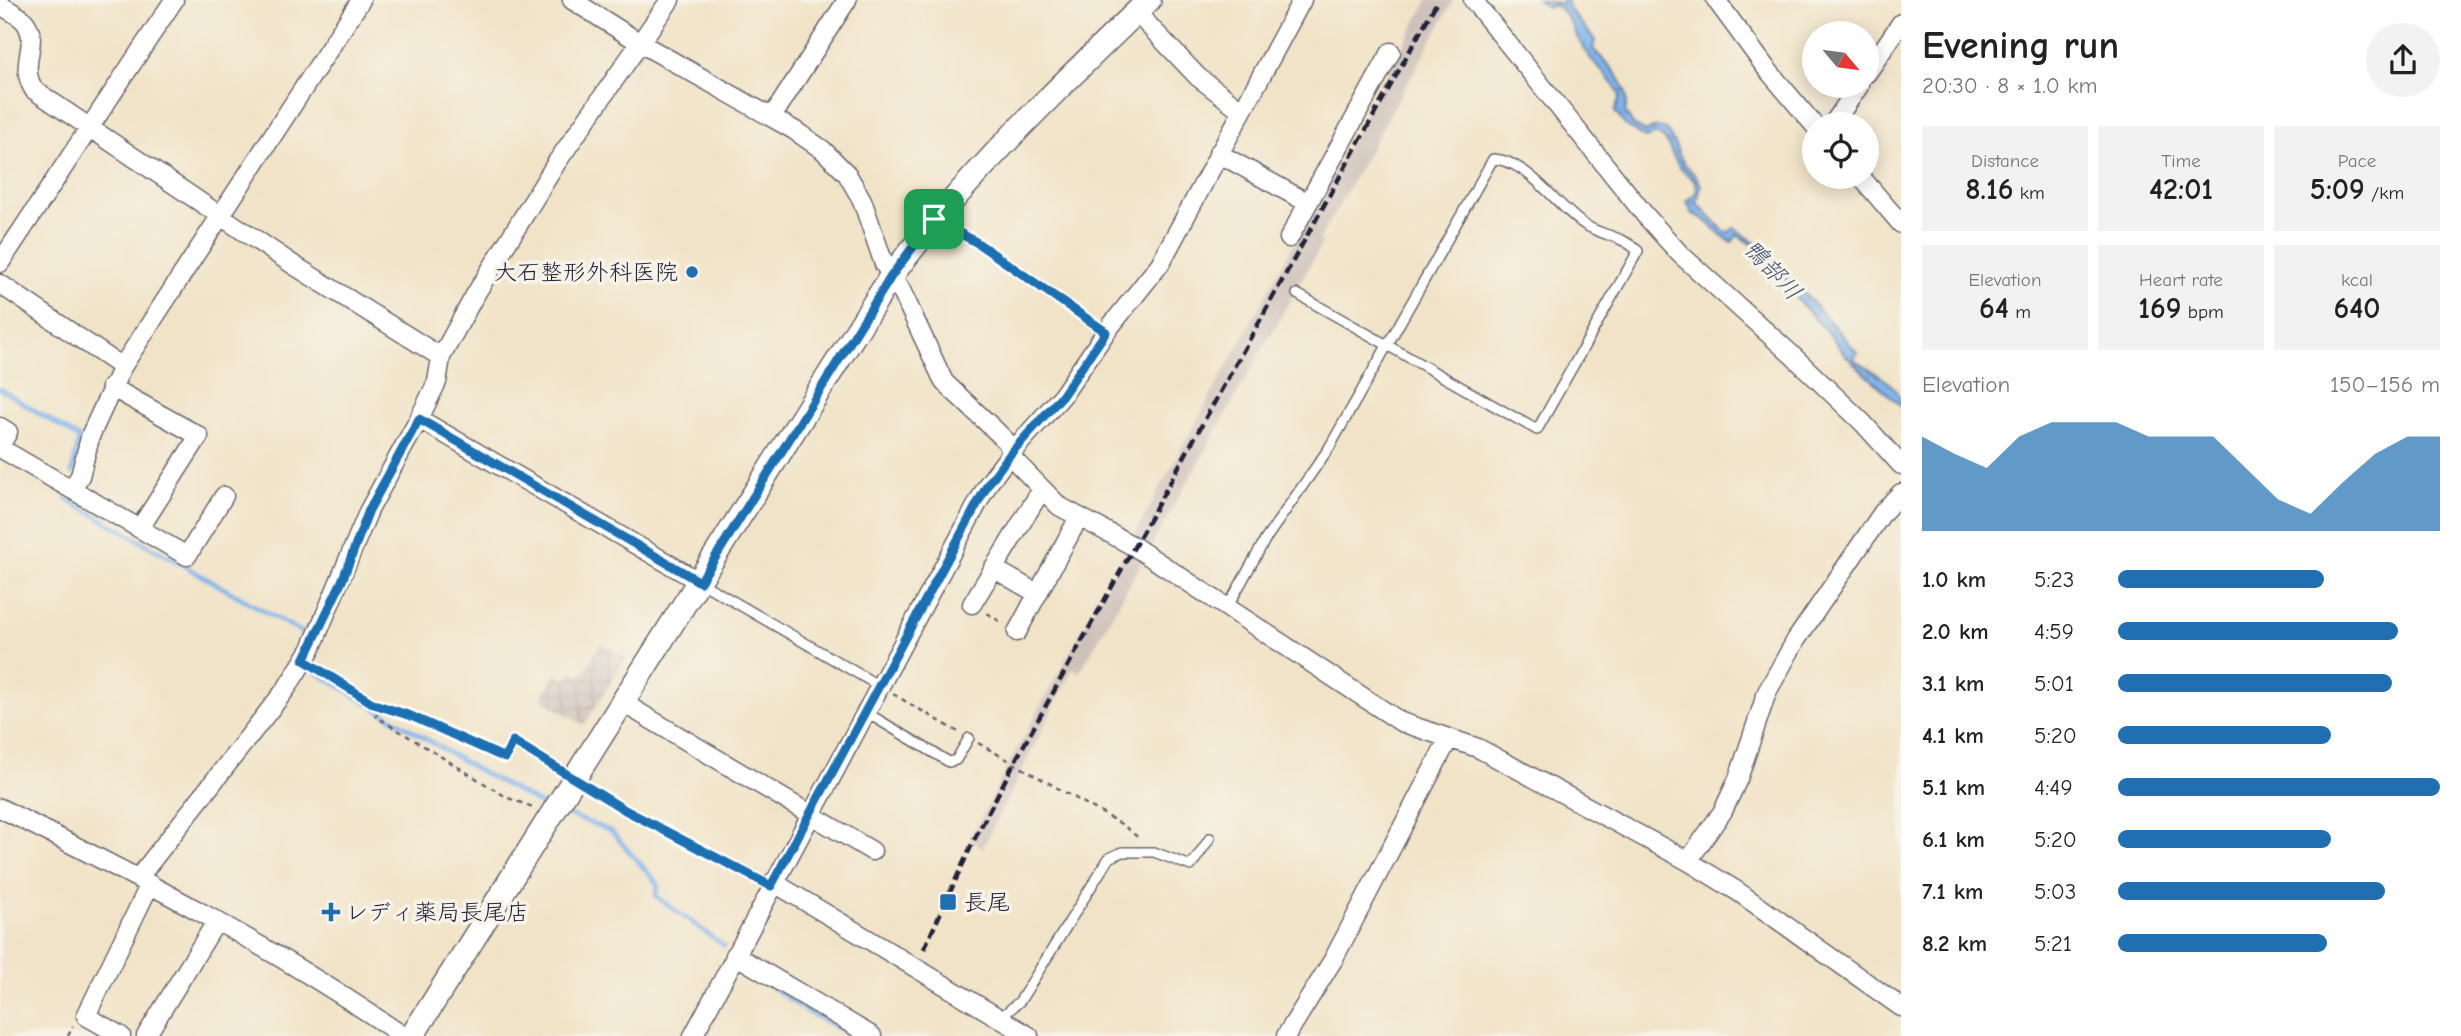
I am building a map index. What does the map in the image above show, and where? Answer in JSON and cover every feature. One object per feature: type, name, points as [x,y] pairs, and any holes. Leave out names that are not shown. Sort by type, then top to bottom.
[{"type":"street","points":[[0,263],[174,0]]},
{"type":"street","points":[[72,488],[80,476],[91,434],[122,367],[362,0]]},
{"type":"street","points":[[572,0],[642,44],[772,117],[823,150],[847,174],[862,200],[884,264],[892,275],[944,383],[997,432],[1041,489],[1078,519],[1135,547],[1401,722],[1478,748],[1688,861],[1737,891],[1901,1007]]},
{"type":"street","points":[[121,1036],[86,1016],[145,881],[286,689],[304,660],[342,581],[369,510],[437,382],[441,357],[502,249],[557,162],[642,44],[670,0]]},
{"type":"street","points":[[772,117],[847,0]]},
{"type":"street","points":[[693,1036],[988,484],[1011,453],[1062,396],[1106,332],[1160,264],[1302,0]]},
{"type":"street","points":[[1473,0],[1662,235],[1836,397],[1901,465]]},
{"type":"street","points":[[1716,0],[1766,68],[1803,112]]},
{"type":"street","points":[[0,5],[27,23],[30,35],[25,77],[34,90],[220,215],[441,357]]},
{"type":"street","points":[[412,1036],[892,275],[934,219],[997,148],[1143,6],[1198,77],[1241,110]]},
{"type":"street","points":[[1880,54],[1901,23]]},
{"type":"street","points":[[1289,238],[1391,52]]},
{"type":"street","points":[[1218,153],[1308,203]]},
{"type":"street","points":[[1871,189],[1901,224]]},
{"type":"street","points":[[0,284],[122,367]]},
{"type":"street","points":[[111,387],[199,436],[140,528]]},
{"type":"street","points":[[419,419],[700,582]]},
{"type":"street","points":[[0,427],[8,432],[0,447],[72,488],[96,506],[187,556],[224,496]]},
{"type":"street","points":[[972,604],[1041,489]]},
{"type":"street","points":[[1688,861],[1723,811],[1738,779],[1767,692],[1796,640],[1883,512],[1901,493]]},
{"type":"street","points":[[1017,632],[1078,519]]},
{"type":"street","points":[[993,568],[1038,594]]},
{"type":"street","points":[[623,703],[872,851]]},
{"type":"street","points":[[1286,1036],[1333,960],[1449,738]]},
{"type":"street","points":[[0,808],[145,881],[349,999],[402,1036]]},
{"type":"street","points":[[772,884],[1029,1036]]},
{"type":"street","points":[[146,1036],[216,922]]},
{"type":"street","points":[[735,955],[872,1036]]},
{"type":"lane","points":[[1227,608],[1265,540],[1329,448],[1387,346],[1493,159],[1503,159],[1536,181],[1587,226],[1627,240],[1638,251],[1537,430],[1387,346],[1297,294]]},
{"type":"lane","points":[[700,582],[881,687]]},
{"type":"lane","points":[[867,713],[949,762],[956,760],[969,738]]},
{"type":"lane","points":[[1000,1018],[1020,1000],[1110,858],[1122,852],[1154,852],[1191,866],[1210,838]]},
{"type":"path","points":[[934,219],[976,242],[1106,332]]},
{"type":"path","points":[[304,660],[374,704],[505,758],[513,741],[574,781],[772,884]]},
{"type":"path","points":[[881,687],[1124,825],[1154,852]]},
{"type":"path","points":[[385,707],[375,716],[508,798],[552,814]]},
{"type":"shaded area","points":[[1428,0],[1454,0],[1319,240],[1323,242],[1080,672],[1073,668],[983,848],[970,840],[1012,758]]},
{"type":"shaded area","points":[[601,643],[626,658],[584,725],[541,699],[556,674],[566,680],[572,671],[581,676]]},
{"type":"water","name":"鴨部川","points":[[1538,0],[1562,4],[1562,0],[1567,0],[1569,9],[1595,40],[1593,49],[1623,85],[1627,102],[1625,111],[1633,125],[1646,132],[1654,128],[1666,131],[1683,162],[1697,178],[1701,185],[1697,203],[1724,231],[1729,232],[1734,228],[1766,250],[1857,352],[1854,359],[1891,384],[1900,398],[1901,406],[1846,356],[1766,266],[1757,254],[1757,248],[1737,235],[1732,242],[1704,219],[1693,214],[1687,202],[1697,191],[1696,183],[1679,166],[1667,142],[1659,135],[1645,138],[1625,125],[1615,112],[1620,95],[1584,49],[1565,15],[1554,5],[1548,8]]},
{"type":"waterway","points":[[0,389],[79,438],[72,473]]},
{"type":"waterway","points":[[66,499],[303,633],[294,659]]},
{"type":"waterway","points":[[313,670],[474,768],[542,805]]},
{"type":"waterway","points":[[569,815],[611,831],[658,884],[656,896],[724,946]]},
{"type":"waterway","points":[[765,982],[805,1010],[852,1036]]},
{"type":"railway","points":[[924,949],[973,842],[1014,763],[1438,0]]},
{"type":"place","name":"大石整形外科医院","points":[[692,272]]},
{"type":"place","name":"長尾","points":[[948,902]]},
{"type":"place","name":"レディ薬局長尾店","points":[[331,912]]},
{"type":"route","points":[[934,219],[976,242],[1106,332],[1062,396],[1011,453],[988,484],[881,687],[771,886],[726,860],[625,810],[513,741],[505,758],[411,716],[374,704],[304,660],[342,581],[369,510],[419,419],[700,582],[892,275],[934,219]]}]
